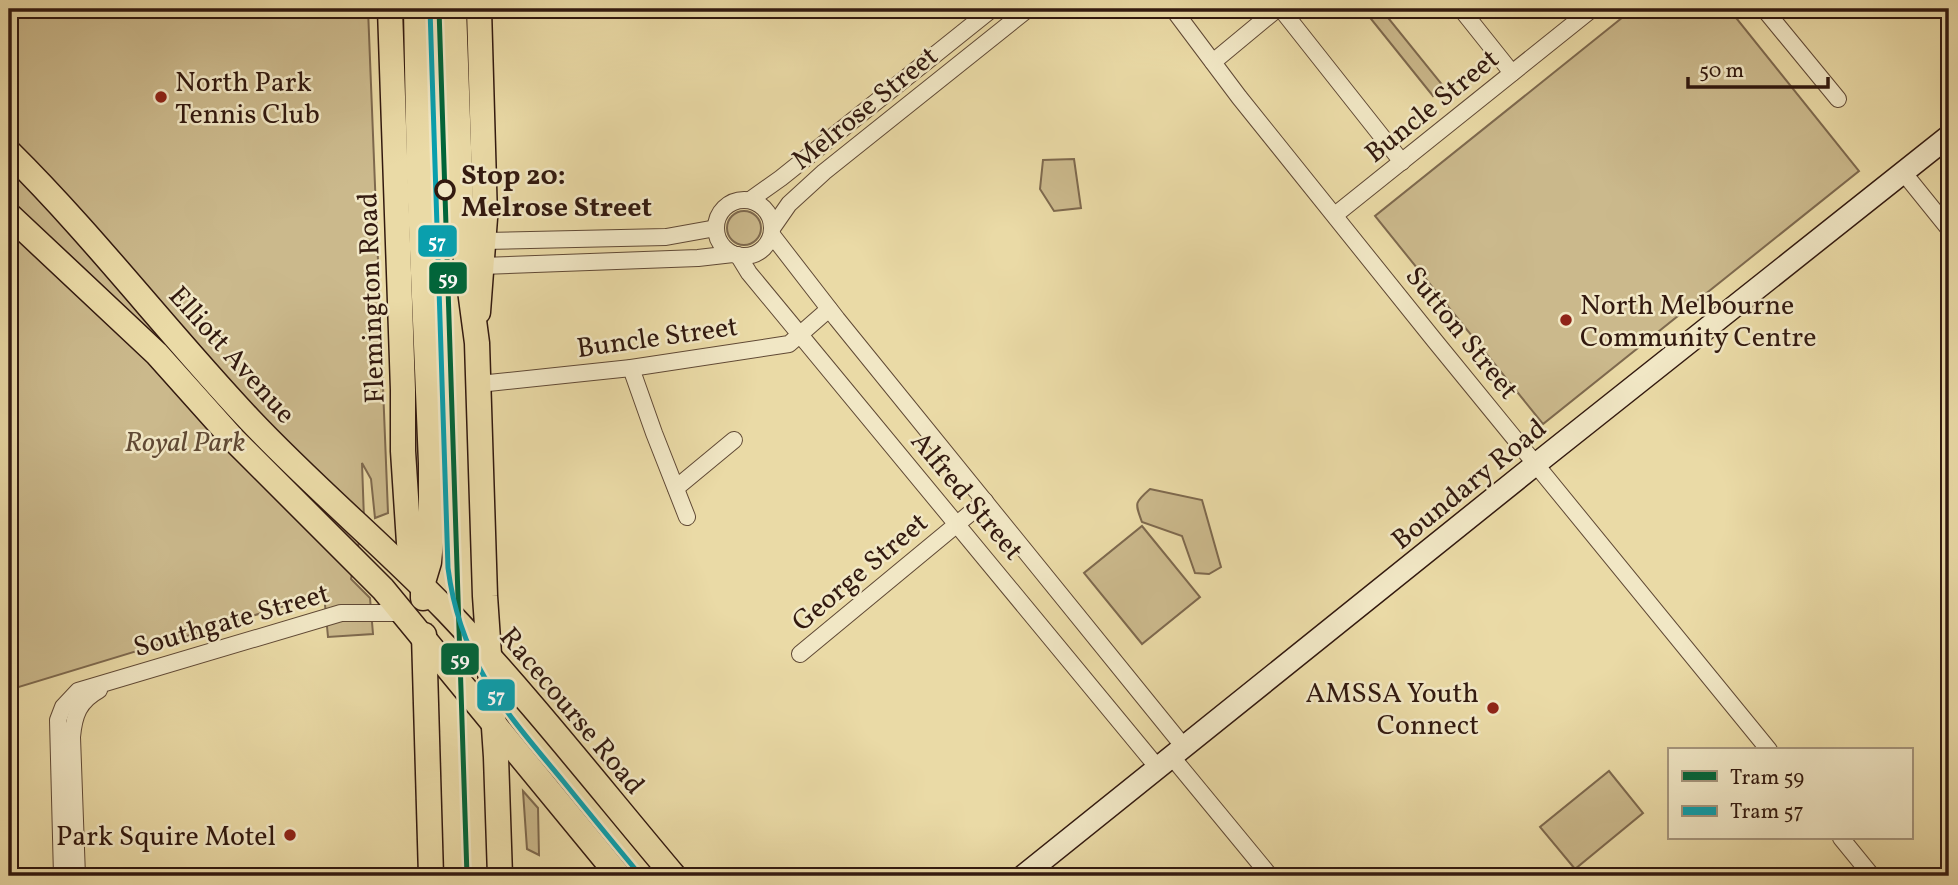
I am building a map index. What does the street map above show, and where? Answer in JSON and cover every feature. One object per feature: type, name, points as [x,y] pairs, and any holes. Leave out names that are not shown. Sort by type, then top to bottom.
[{"type":"main road","name":"Flemington Road","points":[[390,9],[403,451],[409,543],[423,584]]},
{"type":"main road","name":"Flemington Road","points":[[416,9],[419,178],[432,463],[429,558],[423,584],[431,876]]},
{"type":"main road","points":[[454,9],[462,230],[477,343],[488,656],[494,723],[500,876]]},
{"type":"main road","points":[[477,343],[485,200],[479,9]]},
{"type":"main road","name":"Boundary Road","points":[[1023,876],[1949,136]]},
{"type":"main road","name":"Elliott Avenue","points":[[9,152],[67,210],[262,432],[423,584]]},
{"type":"main road","name":"Elliott Avenue","points":[[9,215],[157,354],[233,439],[383,589],[424,639]]},
{"type":"main road","name":"Racecourse Road","points":[[423,584],[488,656],[674,876]]},
{"type":"main road","points":[[424,639],[619,876]]},
{"type":"street","name":"Melrose Street","points":[[750,200],[992,9]]},
{"type":"street","name":"Sutton Street","points":[[1173,9],[1335,215],[1767,748]]},
{"type":"street","points":[[1213,62],[1279,9],[1402,162]]},
{"type":"street","points":[[1461,9],[1512,73]]},
{"type":"street","name":"Buncle Street","points":[[1335,215],[1592,9]]},
{"type":"street","points":[[1764,9],[1838,99]]},
{"type":"street","name":"Melrose Street","points":[[772,231],[789,204],[824,172],[1018,12]]},
{"type":"street","points":[[811,154],[824,172]]},
{"type":"street","points":[[1903,172],[1949,229]]},
{"type":"street","points":[[482,266],[753,255],[769,242],[772,231],[768,212],[750,200],[736,201],[724,208],[717,220],[716,228],[721,243],[736,255]]},
{"type":"street","points":[[484,241],[668,237],[716,228]]},
{"type":"street","name":"Alfred Street","points":[[772,231],[829,309],[985,501],[1171,757]]},
{"type":"street","points":[[624,238],[624,261]]},
{"type":"street","name":"Alfred Street","points":[[736,255],[958,523],[1171,757],[1270,876]]},
{"type":"street","name":"Buncle Street","points":[[479,384],[631,368],[789,344],[829,309]]},
{"type":"street","points":[[631,368],[687,517]]},
{"type":"street","points":[[676,488],[734,440]]},
{"type":"street","name":"George Street","points":[[800,654],[985,501]]},
{"type":"street","name":"Southgate Street","points":[[80,697],[116,680],[346,612],[403,613]]},
{"type":"street","points":[[62,876],[58,720],[63,707],[80,697]]},
{"type":"street","points":[[77,876],[72,737],[80,697]]},
{"type":"street","points":[[1843,840],[1872,876]]},
{"type":"green space","name":"Royal Park","points":[[9,9],[368,9],[388,513],[375,518],[371,479],[362,463],[364,519],[351,579],[370,598],[373,634],[328,637],[324,594],[9,690]]},
{"type":"green space","points":[[1363,9],[1381,9],[1444,87],[1433,96]]},
{"type":"green space","name":"North Melbourne Community Centre","points":[[1633,9],[1729,9],[1859,171],[1543,424],[1375,216]]},
{"type":"green space","points":[[1074,159],[1081,208],[1054,211],[1040,189],[1043,160]]},
{"type":"green space","points":[[744,211],[756,216],[761,228],[756,240],[744,245],[732,240],[727,228],[732,216]]},
{"type":"green space","points":[[1150,489],[1202,500],[1221,567],[1209,574],[1195,573],[1182,536],[1142,522],[1137,504]]},
{"type":"green space","points":[[1142,526],[1200,597],[1142,644],[1084,573]]},
{"type":"green space","points":[[1609,771],[1643,813],[1575,869],[1540,827]]},
{"type":"green space","points":[[523,791],[538,808],[539,855],[527,849]]},
{"type":"tram line","name":"57","points":[[430,9],[448,568],[454,601],[474,658],[504,708],[641,876]]},
{"type":"tram line","name":"59","points":[[439,9],[467,876]]},
{"type":"place","name":"North Park Tennis Club","points":[[161,97]]},
{"type":"place","name":"Stop 20: Melrose Street","points":[[445,190]]},
{"type":"place","name":"North Melbourne Community Centre","points":[[1566,320]]},
{"type":"place","name":"AMSSA Youth Connect","points":[[1493,708]]},
{"type":"place","name":"Park Squire Motel","points":[[290,835]]}]
